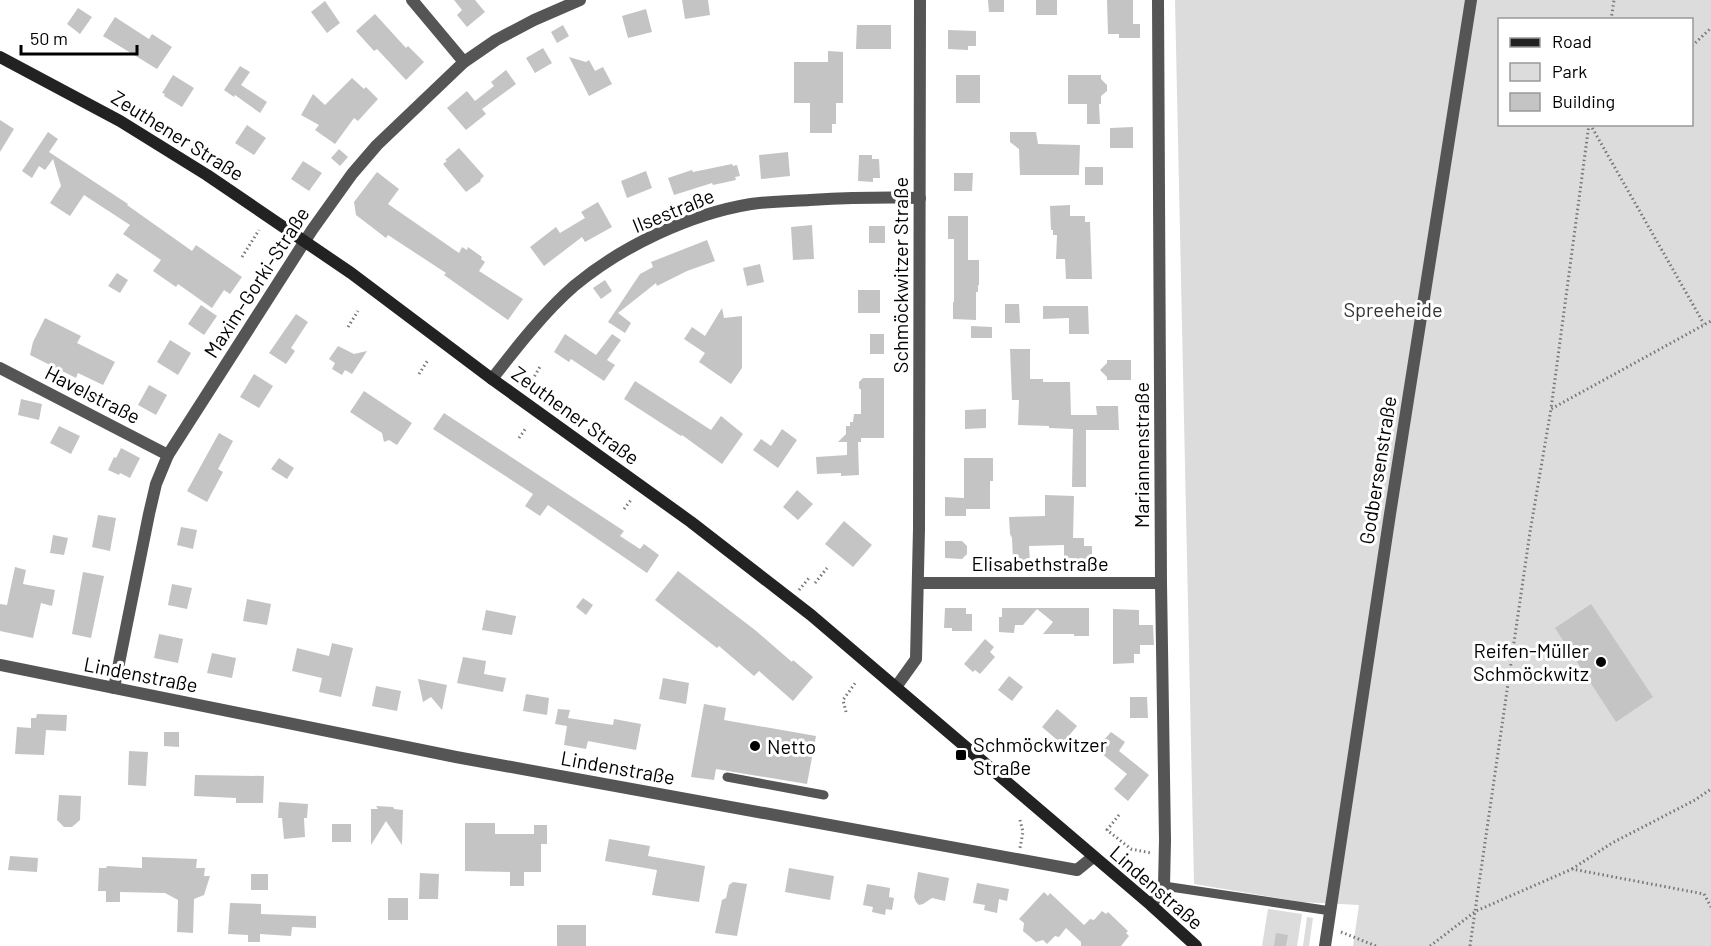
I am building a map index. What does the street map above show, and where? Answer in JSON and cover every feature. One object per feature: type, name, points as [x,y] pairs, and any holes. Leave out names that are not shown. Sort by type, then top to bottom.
[{"type":"main road","name":"Zeuthener Straße","points":[[0,57],[120,121],[207,175],[351,273],[758,573],[896,687],[1093,857]]},
{"type":"main road","name":"Lindenstraße","points":[[1093,857],[1196,946]]},
{"type":"street","points":[[412,0],[464,62]]},
{"type":"street","name":"Maxim-Gorki-Straße","points":[[114,688],[149,514],[156,484],[168,455],[305,242],[354,171],[379,143],[464,62],[496,40],[580,0]]},
{"type":"street","name":"Schmöckwitzer Straße","points":[[896,687],[916,659],[920,0]]},
{"type":"street","name":"Mariannenstraße","points":[[1158,0],[1164,886]]},
{"type":"street","name":"Godbersenstraße","points":[[1325,946],[1393,490],[1471,0]]},
{"type":"street","name":"Ilsestraße","points":[[492,379],[537,325],[574,286],[610,260],[662,233],[721,210],[757,203],[851,198],[920,198]]},
{"type":"street","name":"Havelstraße","points":[[0,368],[168,455]]},
{"type":"street","name":"Elisabethstraße","points":[[918,583],[1161,583]]},
{"type":"street","name":"Lindenstraße","points":[[0,666],[476,760],[1077,870],[1093,857]]},
{"type":"street","points":[[1151,905],[1164,886]]},
{"type":"lane","points":[[727,777],[824,795]]},
{"type":"lane","points":[[1164,886],[1331,911]]},
{"type":"path","points":[[1611,18],[1614,0]]},
{"type":"path","points":[[1693,45],[1711,28]]},
{"type":"path","points":[[1470,946],[1551,409],[1589,126]]},
{"type":"path","points":[[1590,126],[1704,324]]},
{"type":"path","points":[[242,257],[259,230]]},
{"type":"path","points":[[348,327],[358,312]]},
{"type":"path","points":[[1551,409],[1711,321]]},
{"type":"path","points":[[419,374],[428,360]]},
{"type":"path","points":[[530,384],[541,365]]},
{"type":"path","points":[[519,438],[526,428]]},
{"type":"path","points":[[624,509],[631,500]]},
{"type":"path","points":[[815,583],[827,568]]},
{"type":"path","points":[[801,594],[798,591],[809,578]]},
{"type":"path","points":[[846,712],[843,700],[856,682]]},
{"type":"path","points":[[1430,946],[1476,911],[1572,869],[1612,843],[1695,800],[1711,789]]},
{"type":"path","points":[[1119,815],[1107,830],[1131,849],[1165,855]]},
{"type":"path","points":[[1572,869],[1704,894],[1711,907]]},
{"type":"path","points":[[1328,927],[1376,946]]},
{"type":"green space","name":"Spreeheide","points":[[1175,0],[1711,0],[1711,946],[1353,946],[1359,905],[1301,902],[1194,884]]},
{"type":"green space","points":[[1268,909],[1302,914],[1297,946],[1262,946]]},
{"type":"green space","points":[[1307,917],[1313,918],[1309,946],[1303,946]]},
{"type":"building","points":[[454,0],[475,0],[485,12],[467,27],[457,15],[462,10]]},
{"type":"building","points":[[682,0],[708,0],[710,15],[685,19]]},
{"type":"building","points":[[988,0],[1004,0],[1004,12],[989,12]]},
{"type":"building","points":[[1036,0],[1057,0],[1057,15],[1036,15]]},
{"type":"building","points":[[1107,0],[1133,0],[1133,24],[1140,24],[1140,38],[1119,38],[1119,34],[1108,34]]},
{"type":"building","points":[[325,1],[340,23],[327,33],[311,12]]},
{"type":"building","points":[[78,8],[92,17],[80,34],[67,24]]},
{"type":"building","points":[[646,9],[652,32],[628,38],[622,16]]},
{"type":"building","points":[[375,14],[406,48],[408,46],[424,62],[406,80],[377,49],[374,51],[356,31]]},
{"type":"building","points":[[115,17],[149,39],[152,34],[172,47],[157,69],[103,36]]},
{"type":"building","points":[[563,25],[569,36],[557,43],[551,32]]},
{"type":"building","points":[[857,25],[891,25],[891,49],[856,49]]},
{"type":"building","points":[[948,30],[976,31],[976,46],[968,46],[968,50],[948,49]]},
{"type":"building","points":[[543,48],[552,63],[535,73],[526,58]]},
{"type":"building","points":[[828,51],[843,52],[843,103],[836,103],[836,124],[832,124],[832,133],[810,133],[810,103],[794,103],[794,62],[828,62]]},
{"type":"building","points":[[569,57],[586,62],[589,60],[595,71],[603,67],[612,84],[589,96]]},
{"type":"building","points":[[240,66],[250,72],[241,85],[267,102],[260,113],[224,90]]},
{"type":"building","points":[[506,70],[516,84],[482,109],[486,114],[466,130],[447,108],[467,91],[475,101],[494,86],[491,82]]},
{"type":"building","points":[[173,75],[194,88],[182,107],[162,93]]},
{"type":"building","points":[[956,75],[980,75],[980,103],[956,103]]},
{"type":"building","points":[[1068,75],[1101,75],[1101,79],[1107,85],[1107,91],[1101,96],[1101,104],[1099,104],[1100,124],[1087,124],[1087,104],[1068,104]]},
{"type":"building","points":[[352,78],[378,99],[358,121],[354,118],[335,144],[315,130],[319,125],[301,115],[313,94],[325,105]]},
{"type":"building","points":[[0,120],[14,129],[0,152]]},
{"type":"building","points":[[247,125],[266,138],[254,155],[235,143]]},
{"type":"building","points":[[1133,127],[1133,148],[1110,148],[1110,128]]},
{"type":"building","points":[[48,132],[58,139],[49,152],[128,204],[192,251],[196,245],[242,277],[230,294],[224,290],[212,308],[178,284],[176,287],[153,271],[161,260],[123,234],[130,225],[84,195],[70,216],[50,203],[61,186],[53,159],[45,170],[39,166],[32,178],[22,171]]},
{"type":"building","points":[[1010,132],[1036,132],[1038,144],[1080,145],[1079,175],[1020,175],[1019,149],[1010,142]]},
{"type":"building","points":[[459,148],[484,176],[466,192],[443,164]]},
{"type":"building","points":[[339,149],[348,157],[340,166],[331,158]]},
{"type":"building","points":[[788,152],[790,176],[761,179],[759,155]]},
{"type":"building","points":[[859,155],[872,155],[872,159],[879,159],[880,178],[873,178],[873,182],[858,181]]},
{"type":"building","points":[[303,161],[322,173],[309,191],[291,179]]},
{"type":"building","points":[[737,165],[740,176],[735,177],[736,180],[713,185],[712,183],[674,195],[668,178],[692,170],[693,172]]},
{"type":"building","points":[[1085,167],[1103,167],[1103,185],[1085,185]]},
{"type":"building","points":[[646,171],[652,188],[627,198],[621,181]]},
{"type":"building","points":[[377,172],[399,189],[388,204],[459,253],[462,247],[467,250],[468,247],[485,262],[479,271],[523,299],[508,320],[444,275],[446,273],[388,235],[386,238],[356,215],[354,202]]},
{"type":"building","points":[[954,173],[973,173],[972,191],[954,191]]},
{"type":"building","points":[[598,202],[612,227],[585,242],[582,237],[544,266],[530,247],[556,227],[560,233],[585,218],[581,212]]},
{"type":"building","points":[[1070,205],[1070,216],[1085,216],[1085,222],[1090,222],[1092,279],[1066,279],[1065,259],[1056,259],[1057,235],[1053,235],[1053,230],[1051,230],[1050,206]]},
{"type":"building","points":[[948,216],[968,216],[968,260],[979,260],[976,320],[953,319],[954,239],[948,239]]},
{"type":"building","points":[[812,225],[814,259],[793,260],[791,227]]},
{"type":"building","points":[[869,226],[885,226],[885,243],[869,243]]},
{"type":"building","points":[[707,240],[715,261],[687,271],[657,286],[656,283],[618,313],[631,323],[625,333],[608,322],[640,274],[653,267],[651,262]]},
{"type":"building","points":[[760,264],[764,282],[747,286],[743,268]]},
{"type":"building","points":[[117,273],[128,280],[120,293],[108,286]]},
{"type":"building","points":[[605,280],[612,291],[601,299],[593,288]]},
{"type":"building","points":[[858,290],[880,290],[880,313],[858,313]]},
{"type":"building","points":[[1005,304],[1019,304],[1020,323],[1005,323]]},
{"type":"building","points":[[201,305],[217,316],[204,335],[188,324]]},
{"type":"building","points":[[1043,306],[1088,306],[1089,334],[1069,334],[1069,318],[1043,319]]},
{"type":"building","points":[[722,308],[724,318],[742,316],[742,368],[731,384],[699,362],[705,353],[684,339],[692,327],[705,336]]},
{"type":"building","points":[[296,314],[308,322],[291,348],[295,351],[286,364],[269,353]]},
{"type":"building","points":[[45,318],[81,336],[77,343],[115,362],[103,385],[78,373],[76,378],[30,355],[33,342]]},
{"type":"building","points":[[971,326],[992,327],[992,338],[971,338]]},
{"type":"building","points":[[565,334],[596,355],[612,334],[621,340],[607,360],[615,365],[604,381],[571,359],[569,362],[554,352]]},
{"type":"building","points":[[870,334],[884,334],[884,354],[870,354]]},
{"type":"building","points":[[170,340],[191,353],[178,375],[157,362]]},
{"type":"building","points":[[338,346],[354,354],[367,351],[352,374],[345,370],[342,375],[332,369],[335,363],[329,359]]},
{"type":"building","points":[[1010,349],[1030,349],[1030,379],[1043,379],[1043,382],[1070,382],[1071,415],[1097,415],[1096,406],[1118,406],[1119,430],[1086,430],[1086,487],[1072,487],[1073,429],[1018,425],[1019,400],[1012,400]]},
{"type":"building","points":[[1107,360],[1131,360],[1131,380],[1107,380],[1100,370]]},
{"type":"building","points":[[254,374],[273,386],[259,408],[240,397]]},
{"type":"building","points":[[863,378],[884,378],[884,438],[861,438],[861,442],[858,442],[859,475],[817,474],[816,457],[847,455],[847,442],[838,442],[846,434],[846,426],[850,426],[850,422],[853,422],[854,414],[861,414],[859,382]]},
{"type":"building","points":[[635,381],[711,430],[721,416],[743,434],[722,464],[682,435],[624,399]]},
{"type":"building","points":[[149,385],[167,395],[156,415],[138,405]]},
{"type":"building","points":[[364,391],[412,423],[397,445],[389,440],[384,442],[382,433],[350,412]]},
{"type":"building","points":[[21,399],[42,404],[39,420],[18,415]]},
{"type":"building","points":[[986,409],[986,428],[965,429],[965,410]]},
{"type":"building","points":[[444,413],[624,531],[620,536],[640,549],[644,544],[659,555],[647,573],[548,505],[540,516],[525,506],[533,494],[433,429]]},
{"type":"building","points":[[59,426],[80,436],[71,454],[50,443]]},
{"type":"building","points":[[782,429],[797,440],[778,468],[753,450],[761,439],[771,446]]},
{"type":"building","points":[[219,433],[233,441],[218,469],[223,472],[207,502],[187,491]]},
{"type":"building","points":[[121,448],[140,458],[130,478],[108,470]]},
{"type":"building","points":[[279,458],[294,468],[287,479],[271,469]]},
{"type":"building","points":[[964,458],[993,458],[990,509],[966,509],[966,516],[945,516],[945,497],[964,498]]},
{"type":"building","points":[[797,490],[813,504],[798,520],[783,507]]},
{"type":"building","points":[[1045,495],[1074,496],[1073,538],[1084,538],[1084,546],[1092,546],[1092,559],[1084,559],[1084,562],[1064,562],[1064,545],[1029,546],[1030,562],[1013,561],[1009,517],[1045,516]]},
{"type":"building","points":[[98,515],[116,518],[110,551],[92,547]]},
{"type":"building","points":[[844,521],[872,545],[853,567],[825,544]]},
{"type":"building","points":[[181,527],[197,530],[193,549],[177,545]]},
{"type":"building","points":[[53,535],[68,538],[64,555],[50,553]]},
{"type":"building","points":[[945,541],[962,541],[967,546],[967,554],[962,559],[945,558]]},
{"type":"building","points":[[15,567],[26,570],[23,584],[55,590],[52,606],[41,603],[33,638],[0,631],[0,604],[7,605]]},
{"type":"building","points":[[678,571],[813,677],[793,701],[759,671],[754,676],[719,646],[717,648],[655,600]]},
{"type":"building","points":[[83,572],[104,576],[91,638],[72,634]]},
{"type":"building","points":[[172,584],[192,588],[187,609],[168,605]]},
{"type":"building","points":[[583,598],[593,605],[586,615],[576,607]]},
{"type":"building","points":[[247,599],[271,604],[267,625],[243,621]]},
{"type":"building","points":[[1591,604],[1653,697],[1616,722],[1555,628]]},
{"type":"building","points":[[945,608],[966,608],[966,614],[972,614],[972,631],[952,631],[952,628],[944,628]]},
{"type":"building","points":[[1002,608],[1089,608],[1089,636],[1043,634],[1053,622],[1037,609],[1023,625],[1015,625],[1014,633],[999,632],[999,617],[1002,617]]},
{"type":"building","points":[[1113,609],[1139,610],[1139,625],[1153,625],[1154,645],[1140,645],[1140,654],[1134,654],[1134,663],[1113,664]]},
{"type":"building","points":[[486,610],[516,616],[512,635],[482,630]]},
{"type":"building","points":[[159,634],[183,639],[178,663],[154,658]]},
{"type":"building","points":[[985,639],[994,647],[990,652],[995,657],[980,674],[975,670],[973,672],[964,664]]},
{"type":"building","points":[[332,643],[353,648],[341,697],[319,692],[322,678],[292,671],[297,648],[329,656]]},
{"type":"building","points":[[212,653],[236,658],[232,678],[207,673]]},
{"type":"building","points":[[463,657],[486,661],[484,674],[506,678],[503,692],[457,683]]},
{"type":"building","points":[[1009,676],[1023,687],[1012,701],[998,690]]},
{"type":"building","points":[[663,678],[689,683],[686,704],[659,699]]},
{"type":"building","points":[[418,679],[447,685],[442,710],[431,697],[423,702]]},
{"type":"building","points":[[376,686],[401,691],[397,711],[372,706]]},
{"type":"building","points":[[526,694],[549,698],[547,715],[523,711]]},
{"type":"building","points":[[1130,697],[1147,697],[1148,718],[1130,718]]},
{"type":"building","name":"Netto","points":[[704,704],[726,708],[724,720],[816,736],[807,784],[716,769],[714,780],[691,777]]},
{"type":"building","points":[[558,709],[570,710],[568,718],[613,725],[614,719],[641,724],[636,750],[588,741],[586,749],[564,745],[567,726],[555,724]]},
{"type":"building","points":[[1057,709],[1077,726],[1062,744],[1042,727]]},
{"type":"building","points":[[37,714],[67,715],[66,731],[46,730],[44,755],[15,754],[17,727],[31,728],[31,718],[36,718]]},
{"type":"building","points":[[164,732],[179,732],[179,747],[164,746]]},
{"type":"building","points":[[1111,732],[1125,742],[1119,751],[1149,775],[1128,801],[1114,789],[1127,774],[1096,749]]},
{"type":"building","points":[[129,751],[148,752],[146,786],[128,785]]},
{"type":"building","points":[[195,775],[264,776],[263,803],[236,803],[236,798],[194,796]]},
{"type":"building","points":[[59,795],[81,796],[80,820],[72,827],[64,827],[57,820]]},
{"type":"building","points":[[279,802],[308,804],[307,818],[304,818],[305,837],[284,839],[282,818],[278,818]]},
{"type":"building","points":[[376,806],[403,810],[402,845],[386,821],[371,845],[371,809],[378,809]]},
{"type":"building","points":[[465,823],[495,823],[495,834],[534,834],[534,825],[547,825],[547,844],[541,844],[541,872],[524,872],[524,886],[510,886],[510,872],[465,871]]},
{"type":"building","points":[[332,824],[351,824],[351,842],[332,842]]},
{"type":"building","points":[[609,839],[650,846],[648,856],[705,866],[699,902],[652,895],[657,870],[605,861]]},
{"type":"building","points":[[10,856],[38,858],[37,872],[8,870]]},
{"type":"building","points":[[142,857],[197,859],[196,868],[205,868],[204,876],[210,876],[204,895],[194,899],[193,933],[177,932],[178,900],[165,893],[120,892],[120,902],[106,902],[106,891],[98,891],[99,868],[107,866],[142,868]]},
{"type":"building","points":[[789,868],[834,876],[830,900],[785,892]]},
{"type":"building","points":[[918,872],[949,878],[945,901],[932,898],[919,905],[916,902],[914,897]]},
{"type":"building","points":[[420,873],[439,874],[438,899],[419,899]]},
{"type":"building","points":[[251,874],[268,874],[268,890],[251,890]]},
{"type":"building","points":[[733,882],[747,884],[737,936],[715,933],[722,900],[726,898],[729,885]]},
{"type":"building","points":[[977,883],[1009,889],[1007,901],[999,899],[997,913],[984,910],[985,905],[973,903]]},
{"type":"building","points":[[867,884],[890,888],[889,897],[894,898],[892,910],[886,909],[885,915],[872,912],[873,907],[863,905]]},
{"type":"building","points":[[1044,892],[1048,896],[1050,893],[1084,925],[1090,919],[1094,920],[1102,911],[1106,914],[1108,912],[1128,931],[1126,933],[1129,936],[1121,946],[1081,946],[1081,942],[1066,928],[1059,937],[1055,936],[1047,944],[1043,940],[1036,942],[1023,931],[1024,923],[1019,919]]},
{"type":"building","points":[[388,898],[408,898],[408,920],[388,920]]},
{"type":"building","points":[[230,903],[261,904],[261,914],[316,916],[316,928],[292,927],[291,936],[260,934],[260,942],[248,942],[248,935],[228,934]]},
{"type":"building","points":[[557,925],[586,925],[586,946],[557,946]]},
{"type":"building","points":[[1276,933],[1288,935],[1286,946],[1274,946]]},
{"type":"place","name":"Reifen-Müller Schmöckwitz","points":[[1601,662]]},
{"type":"place","name":"Netto","points":[[755,746]]},
{"type":"place","name":"Schmöckwitzer Straße","points":[[961,755]]}]
